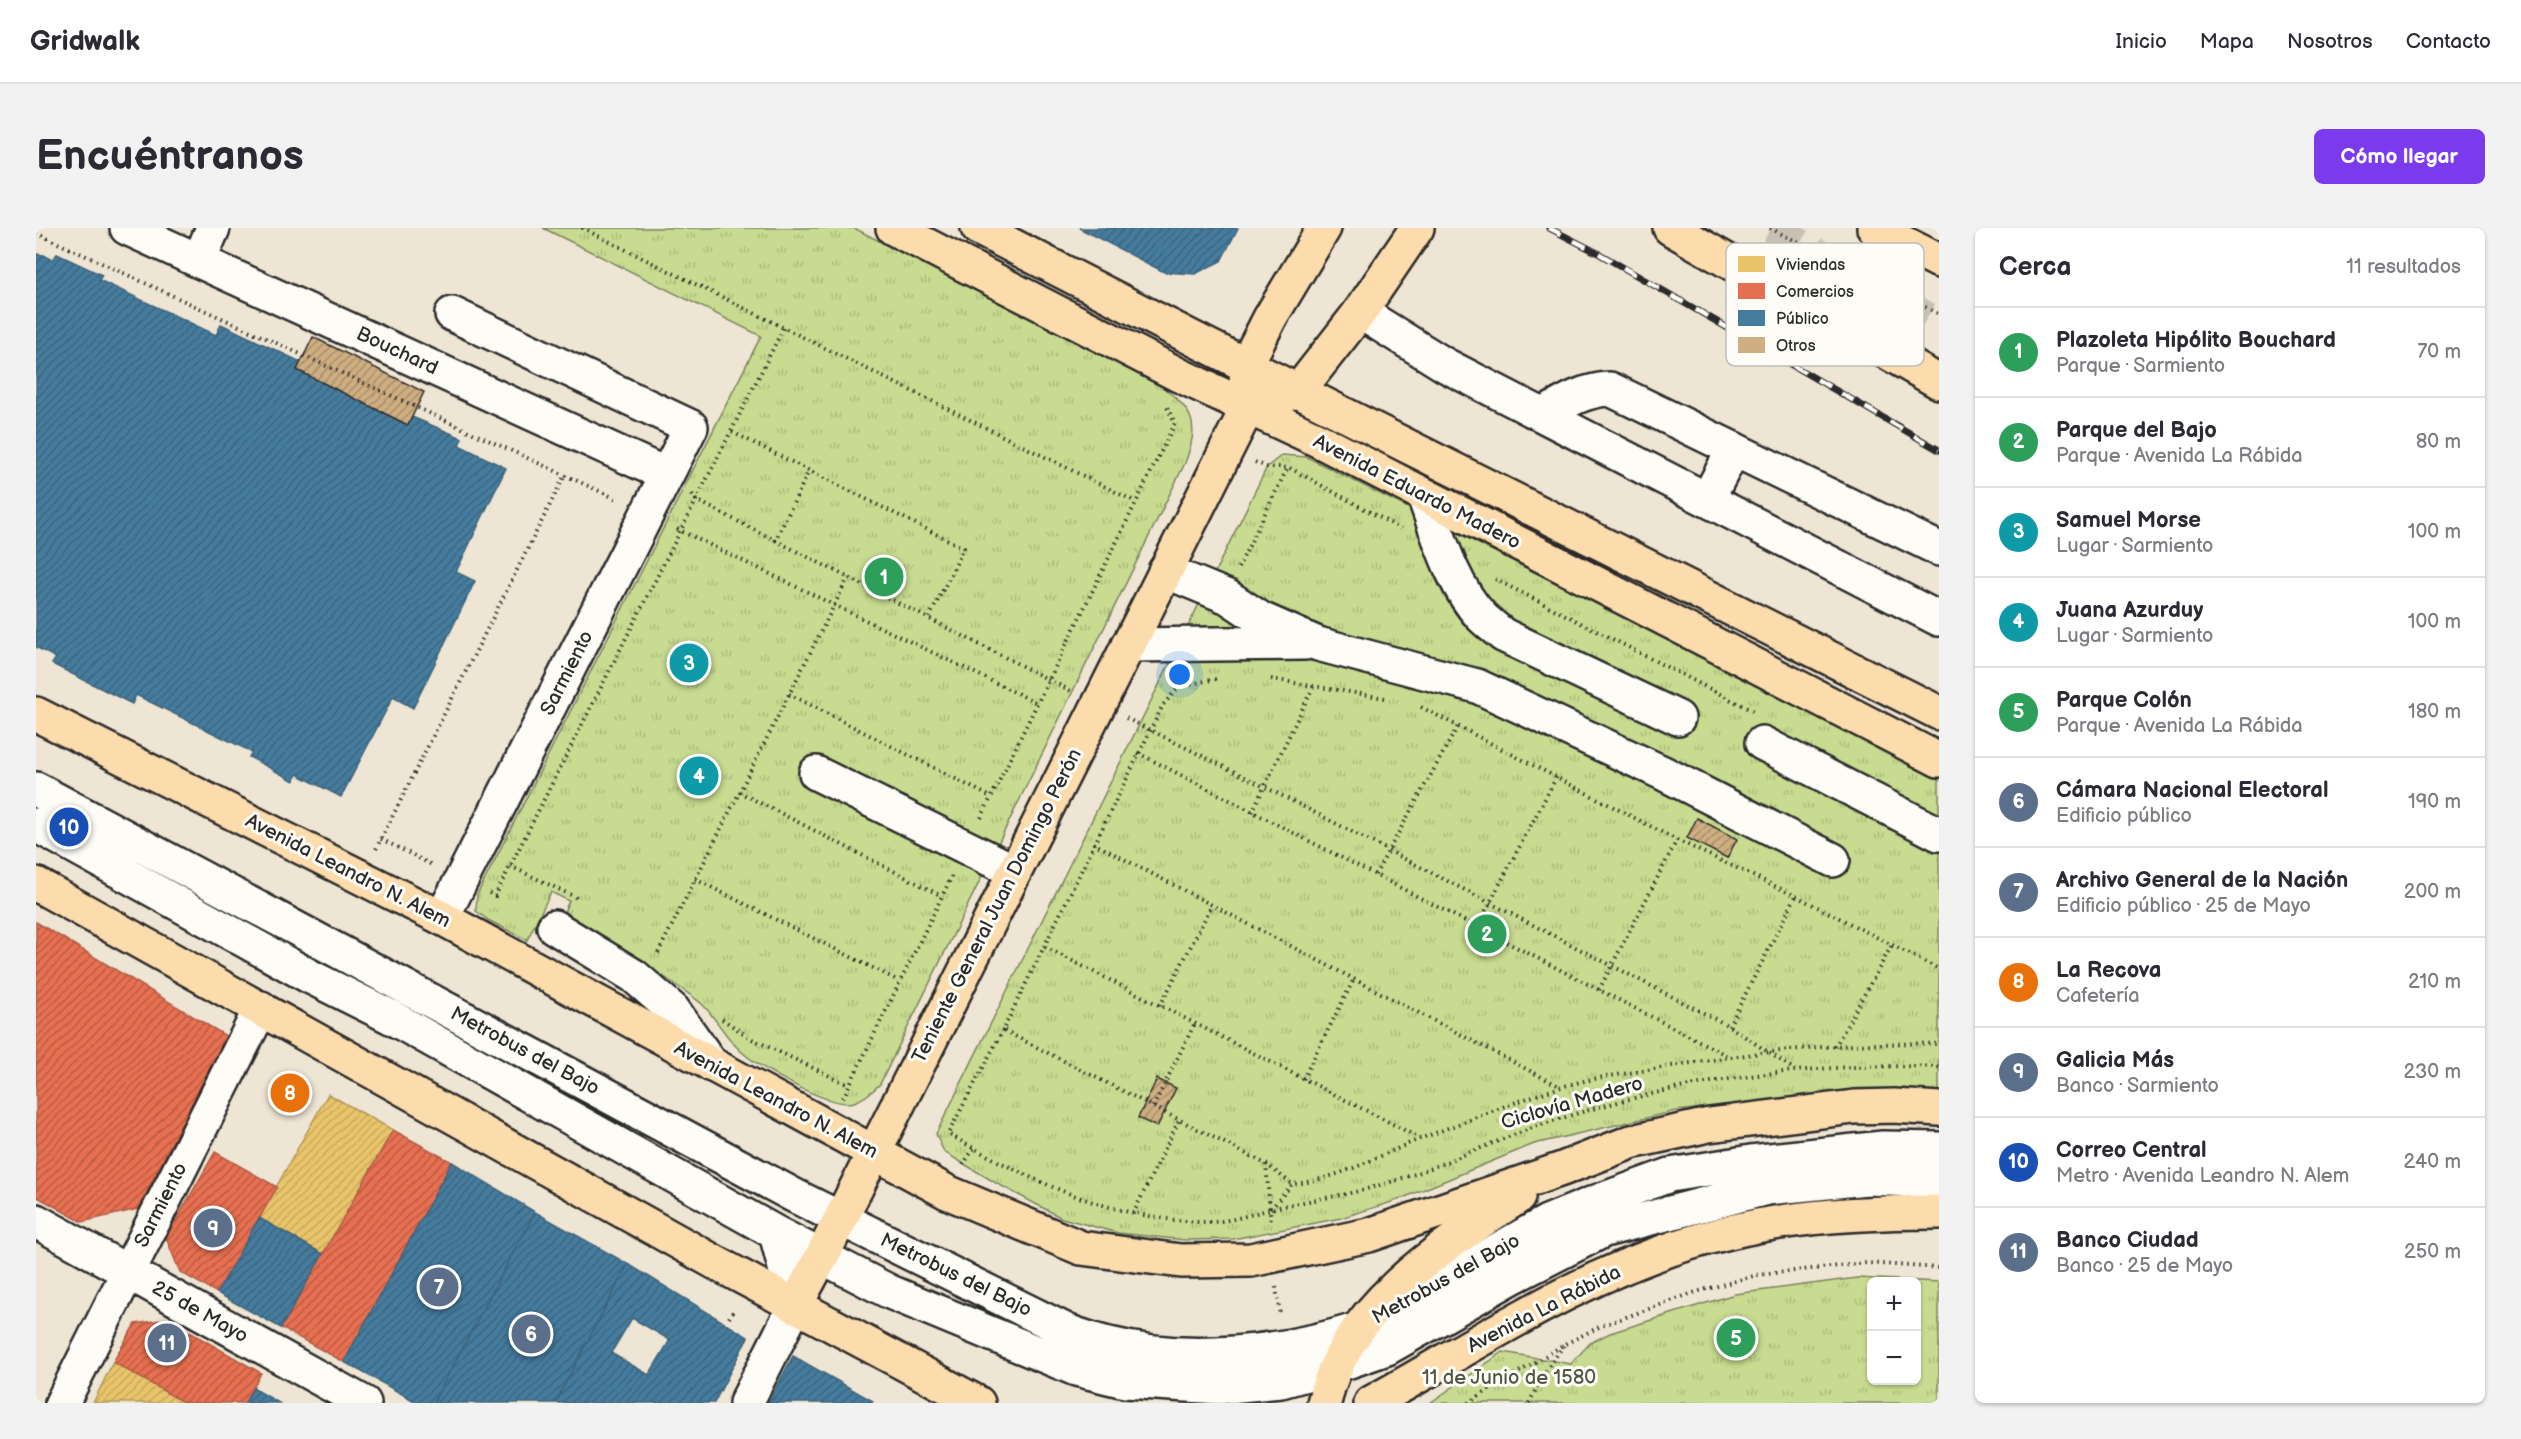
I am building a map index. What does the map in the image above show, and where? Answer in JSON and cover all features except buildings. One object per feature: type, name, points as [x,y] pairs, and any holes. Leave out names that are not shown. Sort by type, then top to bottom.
[{"type":"main road","name":"Avenida Eduardo Madero","points":[[893,228],[1246,408],[1317,441],[1939,760]]},
{"type":"main road","name":"Avenida Eduardo Madero","points":[[978,228],[1939,713]]},
{"type":"main road","points":[[1324,228],[1270,318],[1246,365],[1246,408],[1299,390],[1360,312],[1417,228]]},
{"type":"main road","points":[[1670,228],[1726,260]]},
{"type":"main road","points":[[1874,228],[1904,243]]},
{"type":"main road","points":[[1924,253],[1939,261]]},
{"type":"main road","points":[[1913,366],[1939,381]]},
{"type":"main road","name":"Teniente General Juan Domingo Perón","points":[[795,1306],[822,1257],[1246,408]]},
{"type":"main road","name":"Avenida Leandro N. Alem","points":[[36,714],[442,918],[947,1192],[1081,1248],[1181,1261],[1251,1260],[1369,1235],[1562,1169]]},
{"type":"main road","points":[[36,884],[795,1306],[978,1403]]},
{"type":"main road","points":[[1324,1403],[1335,1366],[1359,1329],[1386,1297],[1454,1239],[1562,1169],[1631,1142],[1709,1125],[1854,1107],[1894,1106],[1939,1109]]},
{"type":"main road","name":"Avenida La Rábida","points":[[1371,1403],[1570,1291],[1678,1247],[1779,1222],[1836,1215],[1939,1212]]},
{"type":"street","name":"Bouchard","points":[[127,228],[669,470]]},
{"type":"street","points":[[199,261],[213,228]]},
{"type":"street","points":[[1360,312],[1434,360],[1939,619]]},
{"type":"street","name":"Sarmiento","points":[[442,918],[691,428],[452,314]]},
{"type":"street","points":[[1543,415],[1579,394],[1610,389],[1939,549]]},
{"type":"street","points":[[1707,500],[1734,448]]},
{"type":"street","points":[[1424,496],[1444,553],[1468,600],[1481,616],[1503,634],[1678,718]]},
{"type":"street","points":[[1165,571],[1228,597],[1261,619],[1318,644],[1477,686],[1663,773],[1833,860]]},
{"type":"street","points":[[1128,645],[1318,644]]},
{"type":"street","points":[[1762,743],[1939,834]]},
{"type":"street","points":[[816,773],[1014,871]]},
{"type":"street","name":"Metrobus del Bajo","points":[[36,789],[841,1219],[1069,1332],[1110,1345],[1156,1352],[1211,1354],[1283,1348],[1324,1340],[1359,1329],[1547,1222],[1670,1175],[1751,1162],[1883,1148],[1939,1149]]},
{"type":"street","name":"Metrobus del Bajo","points":[[36,825],[309,976],[391,1017],[776,1233],[890,1292],[1076,1369],[1125,1381],[1219,1387],[1281,1381],[1387,1348],[1514,1276],[1604,1230],[1767,1188],[1867,1178],[1939,1181]]},
{"type":"street","points":[[554,927],[634,975],[673,1010],[712,1065]]},
{"type":"street","name":"Sarmiento","points":[[62,1403],[261,1008]]},
{"type":"street","name":"25 de Mayo","points":[[36,1221],[364,1403]]},
{"type":"street","points":[[776,1233],[795,1306]]},
{"type":"street","name":"Teniente General Juan Domingo Perón","points":[[746,1403],[795,1306]]},
{"type":"path","points":[[582,228],[1136,502]]},
{"type":"path","points":[[1770,228],[1799,243]]},
{"type":"path","points":[[36,233],[565,475],[1037,703]]},
{"type":"path","points":[[1924,306],[1939,314]]},
{"type":"path","points":[[495,896],[784,327]]},
{"type":"path","points":[[716,1013],[752,1039],[849,1085],[1175,423],[1166,404]]},
{"type":"path","points":[[732,432],[964,548],[928,618]]},
{"type":"path","points":[[669,470],[696,500],[1264,787],[1729,1026],[1795,1070]]},
{"type":"path","points":[[775,541],[809,471]]},
{"type":"path","points":[[373,854],[565,475]]},
{"type":"path","points":[[653,962],[848,578]]},
{"type":"path","points":[[1223,678],[1180,686],[1163,705],[1149,729],[1003,1030],[1266,1164],[1292,1184],[1311,1183],[1337,1175],[1421,1138],[1562,1087],[1726,1056],[1899,1043],[1939,1044]]},
{"type":"path","points":[[1264,678],[1390,698]]},
{"type":"path","points":[[1252,812],[1314,685]]},
{"type":"path","points":[[789,694],[991,797]]},
{"type":"path","points":[[1417,706],[1557,776],[1677,840],[1796,896],[1939,969]]},
{"type":"path","points":[[1375,875],[1458,726]]},
{"type":"path","points":[[1138,753],[1726,1056]]},
{"type":"path","points":[[1477,927],[1557,776]]},
{"type":"path","points":[[739,792],[942,896]]},
{"type":"path","points":[[1599,990],[1677,840]]},
{"type":"path","points":[[1094,843],[1562,1087]]},
{"type":"path","points":[[695,879],[899,981]]},
{"type":"path","points":[[1729,1026],[1796,896]]},
{"type":"path","points":[[1160,1006],[1212,905]]},
{"type":"path","points":[[1835,1047],[1892,945]]},
{"type":"path","points":[[1045,947],[1421,1138]]},
{"type":"path","points":[[1303,1079],[1354,979]]},
{"type":"path","points":[[1153,1107],[1195,1023]]},
{"type":"path","name":"Ciclovía Madero","points":[[1003,1030],[948,1134],[1011,1170],[1045,1185],[1133,1214],[1200,1222],[1235,1221],[1271,1209],[1339,1197],[1386,1184],[1498,1140],[1586,1111],[1704,1082],[1795,1070],[1890,1065],[1939,1067]]},
{"type":"path","points":[[1133,1214],[1179,1120]]},
{"type":"path","points":[[1266,1164],[1283,1348]]},
{"type":"path","points":[[1271,1209],[1292,1184]]},
{"type":"path","points":[[1468,1403],[1565,1344],[1600,1326],[1696,1292],[1757,1275],[1866,1263],[1939,1268]]},
{"type":"path","points":[[1529,1403],[1565,1344]]},
{"type":"green space","points":[[543,228],[854,228],[1161,386],[1181,403],[1191,419],[1192,438],[1185,463],[880,1084],[858,1101],[843,1103],[829,1100],[797,1086],[752,1060],[737,1047],[702,1004],[692,996],[648,967],[559,922],[569,901],[551,892],[527,940],[488,920],[476,911],[477,895],[761,336]]},
{"type":"green space","points":[[1282,455],[1307,457],[1939,776],[1939,1094],[1840,1092],[1676,1111],[1534,1144],[1398,1200],[1341,1218],[1233,1239],[1185,1240],[1118,1233],[1062,1218],[944,1152],[936,1134],[1267,467]]},
{"type":"green space","name":"11 de Junio de 1580","points":[[1867,1278],[1867,1385],[1921,1385],[1921,1281],[1939,1282],[1939,1403],[1430,1403],[1503,1352],[1571,1364],[1590,1343],[1610,1333],[1735,1294]]},
{"type":"tunnel","points":[[1771,228],[1797,243]]},
{"type":"tunnel","points":[[1924,317],[1939,326]]},
{"type":"railway","points":[[1549,228],[1598,253],[1726,327]]},
{"type":"railway","points":[[1794,366],[1939,450]]},
{"type":"place","name":"Plazoleta Hipólito Bouchard","points":[[884,577]]},
{"type":"place","name":"Samuel Morse","points":[[689,663]]},
{"type":"place","name":"Juana Azurduy","points":[[699,776]]},
{"type":"place","name":"Correo Central","points":[[69,827]]},
{"type":"place","name":"Parque del Bajo","points":[[1487,934]]},
{"type":"place","name":"La Recova","points":[[290,1093]]},
{"type":"place","name":"Galicia Más","points":[[213,1228]]},
{"type":"place","name":"Archivo General de la Nación","points":[[439,1287]]},
{"type":"place","name":"Cámara Nacional Electoral","points":[[531,1334]]},
{"type":"place","name":"Parque Colón","points":[[1736,1338]]},
{"type":"place","name":"Banco Ciudad","points":[[167,1343]]}]
